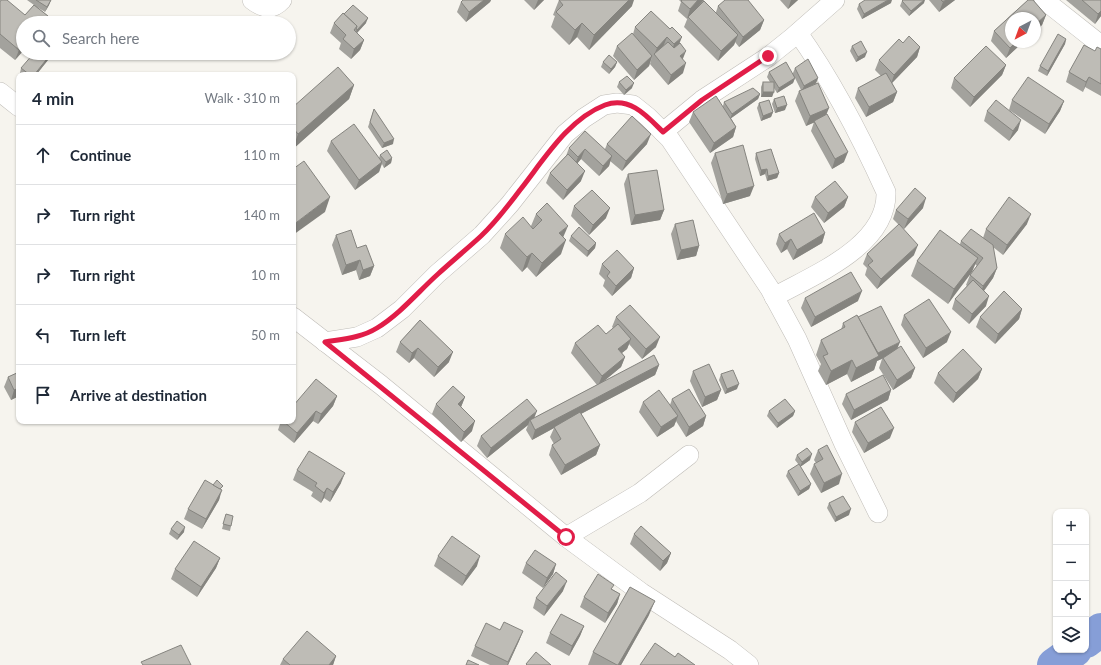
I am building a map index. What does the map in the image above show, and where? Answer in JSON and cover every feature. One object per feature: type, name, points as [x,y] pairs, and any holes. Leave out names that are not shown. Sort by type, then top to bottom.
[{"type":"street","points":[[252,0],[262,7],[269,8],[282,0]]},
{"type":"street","points":[[663,132],[702,100],[768,56],[798,33],[835,0]]},
{"type":"street","points":[[1044,0],[1101,45]]},
{"type":"street","points":[[774,297],[857,248],[879,222],[886,200],[886,192],[860,137],[834,88],[798,33]]},
{"type":"street","points":[[0,92],[16,105]]},
{"type":"street","points":[[325,342],[357,337],[377,328],[402,309],[437,274],[482,235],[510,204],[565,134],[584,118],[604,105],[617,103],[633,105],[648,117],[670,139],[732,231],[774,297],[797,339],[843,442],[878,513]]},
{"type":"street","points":[[296,319],[566,537],[642,593],[730,650],[749,665]]},
{"type":"street","points":[[566,537],[640,493],[689,455]]},
{"type":"building","points":[[1,0],[7,0],[25,15],[34,5],[48,16],[16,16],[16,47],[0,34]]},
{"type":"building","points":[[36,0],[51,0],[47,7]]},
{"type":"building","points":[[463,0],[484,0],[469,12],[461,2]]},
{"type":"building","points":[[559,0],[629,0],[594,35],[582,23],[575,30],[556,12],[563,5]]},
{"type":"building","points":[[698,0],[690,9],[681,1]]},
{"type":"building","points":[[725,0],[748,0],[764,20],[743,37],[718,6]]},
{"type":"building","points":[[865,0],[888,0],[864,14],[859,4]]},
{"type":"building","points":[[924,0],[911,11],[902,1]]},
{"type":"building","points":[[1028,0],[1033,0],[1046,15],[1041,20],[1041,12],[1015,12]]},
{"type":"building","points":[[1082,0],[1101,0],[1101,11],[1098,14]]},
{"type":"building","points":[[704,1],[738,35],[721,51],[688,17]]},
{"type":"building","points":[[353,5],[368,18],[357,30],[357,26],[344,14]]},
{"type":"building","points":[[651,11],[670,29],[672,27],[682,37],[674,44],[667,37],[657,48],[635,27]]},
{"type":"building","points":[[343,13],[357,26],[354,30],[364,40],[354,49],[343,39],[346,35],[334,23]]},
{"type":"building","points":[[1005,21],[1005,43],[994,31]]},
{"type":"building","points":[[632,33],[652,56],[637,70],[617,46]]},
{"type":"building","points":[[1058,34],[1066,39],[1048,71],[1040,66]]},
{"type":"building","points":[[909,36],[920,47],[894,75],[879,60],[899,39],[903,43]]},
{"type":"building","points":[[861,41],[867,52],[858,57],[852,46]]},
{"type":"building","points":[[668,42],[674,48],[680,43],[686,51],[680,56],[686,63],[671,75],[654,54]]},
{"type":"building","points":[[1084,45],[1095,51],[1097,47],[1101,49],[1101,84],[1089,77],[1086,82],[1069,72]]},
{"type":"building","points":[[986,46],[1006,65],[974,97],[954,78]]},
{"type":"building","points":[[609,55],[617,62],[611,69],[603,62]]},
{"type":"building","points":[[808,59],[818,78],[804,86],[795,68]]},
{"type":"building","points":[[28,60],[46,60],[36,72],[26,72],[21,68]]},
{"type":"building","points":[[786,62],[795,78],[779,88],[769,72]]},
{"type":"building","points":[[338,67],[354,85],[298,134],[296,132],[296,104]]},
{"type":"building","points":[[886,73],[897,92],[869,107],[858,88]]},
{"type":"building","points":[[627,76],[634,83],[626,90],[619,82]]},
{"type":"building","points":[[1028,77],[1064,101],[1049,124],[1012,100]]},
{"type":"building","points":[[763,82],[774,82],[774,92],[763,92]]},
{"type":"building","points":[[818,83],[829,108],[810,116],[799,91]]},
{"type":"building","points":[[753,88],[760,94],[732,114],[724,102]]},
{"type":"building","points":[[716,96],[736,127],[714,143],[693,112]]},
{"type":"building","points":[[784,96],[787,105],[777,108],[774,99]]},
{"type":"building","points":[[769,100],[773,112],[763,116],[759,103]]},
{"type":"building","points":[[996,100],[1021,120],[1013,131],[987,111]]},
{"type":"building","points":[[374,109],[394,139],[384,143],[370,122]]},
{"type":"building","points":[[827,114],[848,152],[835,159],[814,121]]},
{"type":"building","points":[[632,116],[651,134],[626,161],[607,144]]},
{"type":"building","points":[[354,124],[382,162],[359,180],[331,141]]},
{"type":"building","points":[[585,131],[612,156],[603,166],[585,149],[578,157],[569,148]]},
{"type":"building","points":[[743,145],[754,186],[727,194],[715,153]]},
{"type":"building","points":[[771,149],[779,173],[768,176],[767,169],[761,170],[756,153]]},
{"type":"building","points":[[387,150],[392,158],[386,162],[380,155]]},
{"type":"building","points":[[568,154],[585,171],[567,190],[550,173]]},
{"type":"building","points":[[304,161],[330,197],[296,223],[296,167]]},
{"type":"building","points":[[657,170],[664,210],[635,215],[628,174]]},
{"type":"building","points":[[835,181],[848,197],[828,213],[815,197]]},
{"type":"building","points":[[915,188],[926,198],[908,219],[896,210]]},
{"type":"building","points":[[592,190],[610,208],[593,225],[574,206]]},
{"type":"building","points":[[1009,197],[1031,214],[1007,245],[986,229]]},
{"type":"building","points":[[547,203],[568,226],[559,233],[566,240],[542,263],[532,253],[527,257],[505,234],[523,217],[533,229],[542,220],[536,214]]},
{"type":"building","points":[[814,213],[825,233],[797,250],[791,239],[785,243],[779,234]]},
{"type":"building","points":[[693,220],[699,246],[681,250],[675,224]]},
{"type":"building","points":[[899,224],[918,245],[881,279],[868,265],[873,261],[867,254]]},
{"type":"building","points":[[579,227],[596,243],[588,251],[571,236]]},
{"type":"building","points":[[971,229],[993,245],[997,268],[983,286],[970,275],[983,258],[961,241]]},
{"type":"building","points":[[351,230],[357,248],[366,245],[374,266],[363,270],[360,260],[346,265],[336,235]]},
{"type":"building","points":[[940,230],[978,258],[954,289],[917,261]]},
{"type":"building","points":[[617,250],[634,268],[616,286],[607,276],[610,272],[602,264]]},
{"type":"building","points":[[851,272],[862,291],[815,317],[805,298]]},
{"type":"building","points":[[973,280],[989,296],[972,314],[955,299]]},
{"type":"building","points":[[1004,291],[1022,309],[998,334],[980,317]]},
{"type":"building","points":[[929,299],[951,332],[926,348],[904,315]]},
{"type":"building","points":[[630,305],[660,337],[646,349],[616,317]]},
{"type":"building","points":[[881,306],[900,342],[878,353],[858,317]]},
{"type":"building","points":[[857,315],[879,356],[856,368],[852,360],[831,371],[823,356],[828,354],[821,340],[845,327],[843,323]]},
{"type":"building","points":[[420,320],[453,352],[438,367],[418,348],[412,353],[400,342]]},
{"type":"building","points":[[618,324],[631,339],[618,349],[625,357],[602,376],[575,343],[598,325],[606,334]]},
{"type":"building","points":[[901,346],[915,368],[897,380],[883,358]]},
{"type":"building","points":[[963,349],[982,369],[956,393],[938,373]]},
{"type":"building","points":[[654,355],[659,365],[535,430],[530,420]]},
{"type":"building","points":[[709,364],[721,390],[705,397],[693,371]]},
{"type":"building","points":[[733,370],[739,384],[727,389],[721,374]]},
{"type":"building","points":[[16,373],[16,389],[14,390],[8,377]]},
{"type":"building","points":[[883,375],[891,390],[854,410],[846,394]]},
{"type":"building","points":[[316,379],[337,396],[321,414],[316,411],[297,433],[286,424],[296,424],[296,402]]},
{"type":"building","points":[[453,386],[465,397],[458,404],[475,421],[464,432],[436,404]]},
{"type":"building","points":[[689,389],[706,416],[689,427],[672,399]]},
{"type":"building","points":[[659,390],[678,416],[661,427],[643,402]]},
{"type":"building","points":[[527,399],[537,411],[491,448],[481,436]]},
{"type":"building","points":[[785,399],[795,411],[778,423],[769,411]]},
{"type":"building","points":[[881,407],[894,428],[868,443],[855,422]]},
{"type":"building","points":[[580,412],[600,445],[565,465],[552,445],[561,439],[554,427]]},
{"type":"building","points":[[827,445],[842,474],[824,483],[814,464],[823,459],[818,450]]},
{"type":"building","points":[[807,448],[812,454],[802,462],[797,455]]},
{"type":"building","points":[[309,451],[345,473],[333,492],[327,488],[324,493],[315,486],[317,483],[297,470]]},
{"type":"building","points":[[799,464],[811,484],[800,491],[788,471]]},
{"type":"building","points":[[205,480],[222,490],[206,519],[188,509]]},
{"type":"building","points":[[217,480],[223,486],[220,489],[213,485]]},
{"type":"building","points":[[843,496],[851,509],[836,517],[829,503]]},
{"type":"building","points":[[226,514],[233,516],[231,526],[223,524]]},
{"type":"building","points":[[177,521],[185,527],[179,535],[171,529]]},
{"type":"building","points":[[641,526],[671,553],[663,561],[634,534]]},
{"type":"building","points":[[452,536],[480,556],[466,576],[438,556]]},
{"type":"building","points":[[194,541],[220,558],[201,587],[175,569]]},
{"type":"building","points":[[535,550],[556,564],[547,578],[526,563]]},
{"type":"building","points":[[556,572],[567,581],[547,606],[536,598]]},
{"type":"building","points":[[598,574],[614,585],[611,589],[620,594],[608,613],[584,597]]},
{"type":"building","points":[[630,587],[655,601],[617,665],[593,652]]},
{"type":"building","points":[[561,614],[584,626],[572,646],[550,633]]},
{"type":"building","points":[[504,622],[523,631],[508,662],[475,646],[486,623],[500,630]]},
{"type":"building","points":[[307,631],[336,656],[329,665],[290,665],[283,659]]},
{"type":"building","points":[[655,643],[675,657],[678,653],[695,665],[640,665]]},
{"type":"building","points":[[181,645],[191,665],[143,665],[141,662]]},
{"type":"building","points":[[536,652],[551,665],[527,665],[526,664]]},
{"type":"building","points":[[468,660],[479,665],[466,665]]},
{"type":"waterway","points":[[1089,639],[1101,630]]},
{"type":"waterway","points":[[1054,665],[1071,653]]},
{"type":"route","points":[[566,537],[325,342],[357,337],[377,328],[402,309],[437,274],[482,235],[510,204],[565,134],[584,118],[604,105],[617,103],[633,105],[663,132],[702,100],[768,56]]}]
